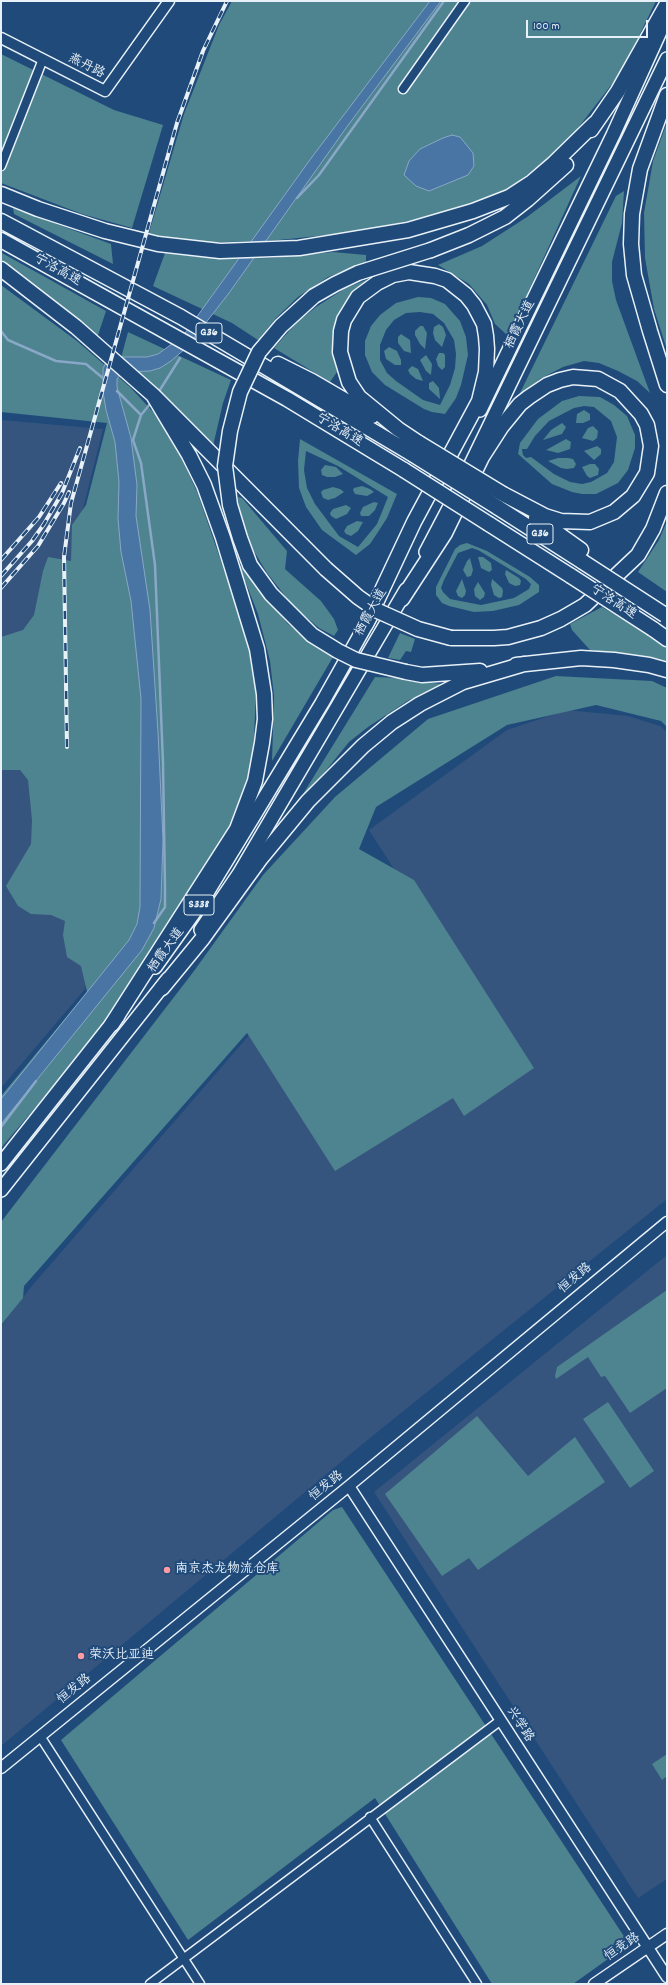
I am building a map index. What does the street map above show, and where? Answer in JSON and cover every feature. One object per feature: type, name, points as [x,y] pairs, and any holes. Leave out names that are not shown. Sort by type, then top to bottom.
[{"type":"highway","points":[[667,4],[618,91],[584,143],[568,162],[528,199],[505,217],[469,235],[431,250],[358,273],[335,284],[314,296],[286,320],[259,352],[240,392],[230,431],[225,466],[230,505],[250,565],[271,594],[312,635],[338,652],[356,660],[406,672],[422,674],[478,671],[581,658],[614,660],[649,665],[667,670]]},
{"type":"highway","name":"栖霞大道","points":[[1,1164],[112,1024],[172,945],[200,904],[318,709],[366,624],[478,415],[613,135],[667,16]]},
{"type":"highway","name":"栖霞大道","points":[[1,1190],[162,988],[239,874],[402,599],[503,400],[667,59]]},
{"type":"highway","points":[[667,95],[640,168],[632,214],[631,244],[634,275],[667,385]]},
{"type":"highway","points":[[1,194],[38,209],[105,231],[158,244],[220,251],[299,248],[408,230],[473,211],[508,197],[532,182],[595,124]]},
{"type":"highway","name":"宁洛高速","points":[[1,221],[181,317],[415,449],[497,507],[585,558],[666,614]]},
{"type":"highway","name":"宁洛高速","points":[[1,240],[281,395],[404,470],[667,639]]},
{"type":"highway","points":[[1,269],[76,327],[153,395],[326,569],[358,597],[378,611],[418,629],[451,638],[508,637],[541,628],[561,619],[585,605],[638,555],[653,529],[667,493]]},
{"type":"highway","points":[[366,624],[414,522],[479,401],[486,372],[488,349],[484,324],[474,305],[461,291],[447,280],[435,276],[409,272],[393,275],[377,283],[358,297],[344,320],[340,352],[349,382],[359,397],[415,449],[508,497],[545,516],[561,522],[590,522],[614,512],[633,496],[647,473],[651,446],[647,425],[641,414],[620,391],[598,379],[573,377],[547,385],[520,404],[502,426],[482,456],[445,533],[402,599]]},
{"type":"highway","points":[[112,1024],[237,829],[255,781],[265,719],[264,694],[257,649],[223,538],[204,485],[189,455],[153,395]]},
{"type":"highway","points":[[508,497],[585,558]]},
{"type":"highway","points":[[162,988],[203,938],[261,858],[308,801],[363,746],[392,722],[420,704],[463,682],[524,664]]},
{"type":"street","name":"燕丹路","points":[[1,38],[105,90],[169,1]]},
{"type":"street","points":[[403,89],[465,1]]},
{"type":"street","points":[[1,166],[43,59]]},
{"type":"street","name":"恒发路","points":[[1,1768],[349,1486],[667,1222]]},
{"type":"street","name":"兴学路","points":[[349,1486],[667,1977]]},
{"type":"street","points":[[150,1984],[500,1720]]},
{"type":"street","points":[[40,1736],[200,1984]]},
{"type":"street","points":[[370,1817],[477,1984]]},
{"type":"street","name":"恒竞路","points":[[594,1984],[667,1934]]},
{"type":"shaded area","points":[[430,1],[441,1],[346,128],[229,293],[187,347],[171,361],[160,368],[150,371],[123,372],[117,379],[117,387],[131,438],[137,485],[136,516],[150,610],[163,840],[161,899],[154,928],[142,950],[1,1124],[1,1099],[129,940],[137,924],[140,907],[141,699],[131,601],[121,552],[118,519],[119,482],[115,442],[106,410],[103,392],[103,369],[106,362],[120,357],[147,357],[158,354],[183,336],[312,157]]},
{"type":"shaded area","points":[[452,135],[460,137],[473,153],[474,166],[468,175],[429,191],[416,186],[404,175],[409,161],[420,149]]},
{"type":"shaded area","points":[[1,420],[103,429],[79,525],[85,989],[1,1088]]},
{"type":"shaded area","points":[[567,710],[628,716],[660,726],[667,732],[667,1199],[365,1442],[1,1746],[1,1326],[31,1287],[361,906],[401,880],[369,830],[507,730]]},
{"type":"shaded area","points":[[667,1255],[667,1879],[638,1898],[374,1492]]},
{"type":"green space","points":[[232,1],[656,1],[622,71],[568,141],[512,187],[474,203],[409,221],[346,233],[279,240],[198,243],[148,236],[184,114],[219,25]]},
{"type":"green space","points":[[1,54],[114,110],[163,125],[132,228],[82,214],[1,183]]},
{"type":"green space","points":[[667,122],[667,350],[654,309],[645,258],[644,213],[653,161]]},
{"type":"green space","points":[[581,176],[508,336],[495,324],[487,305],[469,284],[438,265],[482,246],[527,217]]},
{"type":"green space","points":[[624,191],[622,223],[612,262],[612,281],[616,300],[650,393],[637,381],[618,371],[599,363],[584,361],[563,367],[540,379],[519,395],[616,196]]},
{"type":"green space","points":[[13,208],[111,244],[113,264],[14,214]]},
{"type":"green space","points":[[333,252],[366,255],[366,262],[328,277],[298,297],[276,318],[258,340],[232,323],[153,286],[165,253],[219,259],[272,258]]},
{"type":"green space","points":[[2,253],[106,311],[97,338],[1,262]]},
{"type":"green space","points":[[366,280],[368,284],[355,292],[345,303],[340,315],[334,351],[337,372],[330,382],[274,348],[296,323],[316,307],[344,289]]},
{"type":"green space","points":[[1,285],[77,341],[130,387],[156,415],[173,440],[198,494],[238,611],[248,645],[256,693],[253,759],[237,810],[225,835],[197,881],[97,1035],[1,1148],[1,1096],[87,992],[81,966],[67,957],[63,935],[65,921],[51,915],[31,914],[18,906],[6,886],[31,844],[32,820],[28,780],[20,770],[1,770],[1,637],[23,630],[34,615],[43,571],[48,557],[71,561],[72,525],[86,505],[107,423],[1,412]]},
{"type":"green space","points":[[418,297],[431,298],[445,304],[460,321],[466,337],[468,355],[461,385],[456,398],[445,414],[424,409],[385,385],[372,372],[365,355],[365,341],[371,326],[380,315],[396,303]],"holes":[[[420,312],[433,314],[444,323],[454,340],[456,354],[455,368],[450,385],[440,405],[423,400],[396,381],[387,373],[380,360],[380,345],[386,330],[394,320],[406,313]]]},
{"type":"green space","points":[[439,324],[443,327],[446,335],[442,347],[435,340],[433,333],[434,327]]},
{"type":"green space","points":[[420,326],[423,326],[427,333],[425,349],[415,335],[415,331]]},
{"type":"green space","points":[[128,332],[231,380],[223,403],[213,446],[121,358]]},
{"type":"green space","points":[[401,334],[410,340],[411,353],[404,351],[398,343],[398,337]]},
{"type":"green space","points":[[389,347],[397,351],[401,360],[401,365],[395,365],[386,359],[384,351]]},
{"type":"green space","points":[[439,353],[443,353],[445,355],[445,367],[442,370],[438,366],[436,359]]},
{"type":"green space","points":[[426,355],[432,364],[431,375],[426,371],[420,360]]},
{"type":"green space","points":[[412,366],[418,369],[423,381],[416,379],[410,374],[408,370]]},
{"type":"green space","points":[[433,381],[439,388],[440,399],[429,389],[429,383]]},
{"type":"green space","points":[[579,396],[600,397],[614,405],[627,416],[635,435],[635,448],[628,470],[618,483],[596,494],[572,492],[552,484],[518,454],[520,443],[538,419],[562,401]],"holes":[[[584,406],[594,407],[611,421],[617,437],[614,462],[607,473],[591,482],[582,484],[570,482],[554,474],[531,457],[526,458],[523,455],[522,449],[527,449],[535,436],[549,421],[574,408]]]},
{"type":"green space","points":[[584,410],[590,414],[590,420],[583,423],[576,423],[577,414]]},
{"type":"green space","points":[[562,423],[566,427],[562,434],[543,440],[551,430]]},
{"type":"green space","points":[[593,426],[598,431],[597,438],[593,441],[582,438],[588,428]]},
{"type":"green space","points":[[300,439],[397,494],[387,518],[370,544],[356,555],[322,530],[306,507],[299,488],[298,461]],"holes":[[[306,451],[338,466],[388,497],[377,524],[358,547],[339,536],[315,504],[307,488],[304,470]]]},
{"type":"green space","points":[[566,439],[571,442],[570,449],[558,453],[546,450]]},
{"type":"green space","points":[[597,446],[601,449],[601,454],[594,460],[584,451]]},
{"type":"green space","points":[[558,458],[573,459],[576,464],[574,468],[567,469],[561,468],[548,461]]},
{"type":"green space","points":[[595,464],[599,469],[598,475],[590,478],[587,476],[582,467]]},
{"type":"green space","points":[[325,465],[336,467],[343,474],[335,477],[327,477],[322,475],[321,470]]},
{"type":"green space","points":[[362,486],[374,492],[367,496],[355,494],[353,490],[354,488]]},
{"type":"green space","points":[[333,487],[344,492],[335,498],[328,500],[323,498],[321,492]]},
{"type":"green space","points":[[238,497],[242,498],[287,551],[285,569],[321,601],[334,619],[338,630],[334,636],[319,628],[293,606],[267,573],[246,538],[239,515]]},
{"type":"green space","points":[[374,502],[378,503],[375,510],[369,516],[361,516],[360,513],[363,507]]},
{"type":"green space","points":[[346,505],[351,508],[347,514],[336,519],[331,516],[330,513],[333,509]]},
{"type":"green space","points":[[357,521],[363,522],[358,531],[351,536],[346,534],[344,531],[347,526]]},
{"type":"green space","points":[[667,521],[667,592],[638,572],[659,540]]},
{"type":"green space","points":[[467,543],[487,551],[530,577],[539,585],[539,592],[519,605],[493,611],[474,612],[442,603],[436,595],[436,587],[455,549],[460,545]],"holes":[[[472,548],[478,550],[526,579],[531,584],[529,589],[514,598],[481,605],[450,599],[441,588],[458,553]]]},
{"type":"green space","points":[[478,557],[483,557],[491,563],[492,570],[489,572],[481,568]]},
{"type":"green space","points":[[470,558],[473,570],[471,576],[467,577],[463,570]]},
{"type":"green space","points":[[238,563],[288,624],[310,642],[333,657],[272,761],[274,696],[270,661],[258,614]]},
{"type":"green space","points":[[506,570],[519,578],[521,581],[520,585],[515,586],[509,583],[505,574]]},
{"type":"green space","points":[[462,579],[466,591],[462,598],[458,596],[456,591]]},
{"type":"green space","points":[[492,579],[502,588],[502,597],[499,598],[494,595],[491,585]]},
{"type":"green space","points":[[478,582],[485,593],[484,597],[480,600],[475,596],[474,589]]},
{"type":"green space","points":[[602,607],[667,645],[667,663],[643,657],[590,650],[572,630],[570,624]]},
{"type":"green space","points":[[400,633],[415,639],[411,652],[406,651],[400,660],[388,658]]},
{"type":"green space","points":[[556,676],[652,681],[667,688],[667,727],[661,721],[596,705],[507,725],[376,807],[359,849],[414,880],[534,1068],[464,1116],[453,1098],[335,1171],[247,1033],[24,1286],[23,1298],[1,1325],[1,1222],[194,971],[263,875],[335,797],[428,719]]},
{"type":"green space","points":[[375,677],[399,678],[448,685],[409,700],[368,727],[349,742],[307,794],[303,794]]},
{"type":"green space","points":[[667,1290],[667,1388],[630,1413],[605,1376],[601,1377],[588,1357],[556,1379],[555,1376],[557,1367]]},
{"type":"green space","points":[[608,1402],[654,1471],[630,1488],[583,1419]]},
{"type":"green space","points":[[477,1416],[528,1476],[575,1437],[605,1482],[478,1570],[469,1558],[442,1576],[385,1494]]},
{"type":"green space","points":[[342,1507],[629,1944],[573,1984],[492,1984],[375,1798],[188,1940],[61,1740],[333,1510]]},
{"type":"green space","points":[[667,1754],[667,1776],[662,1780],[652,1764]]},
{"type":"waterway","points":[[297,198],[319,175],[444,1]]},
{"type":"waterway","points":[[1,331],[8,340],[56,361],[86,364],[104,379]]},
{"type":"waterway","points":[[158,393],[180,358]]},
{"type":"waterway","points":[[117,391],[141,415]]},
{"type":"waterway","points":[[150,404],[141,415],[133,440],[141,463],[155,565],[163,763],[165,907],[154,923]]},
{"type":"waterway","points":[[1,1127],[36,1081]]},
{"type":"railway","points":[[67,747],[64,557],[71,503],[177,123],[203,51],[227,1]]},
{"type":"railway","points":[[1,576],[32,541],[44,524],[62,493],[80,448]]},
{"type":"railway","points":[[1,560],[39,517],[61,483]]},
{"type":"railway","points":[[1,588],[38,546],[69,492]]},
{"type":"place","name":"南京杰龙物流仓库","points":[[167,1570]]},
{"type":"place","name":"荣沃比亚迪","points":[[81,1656]]}]
